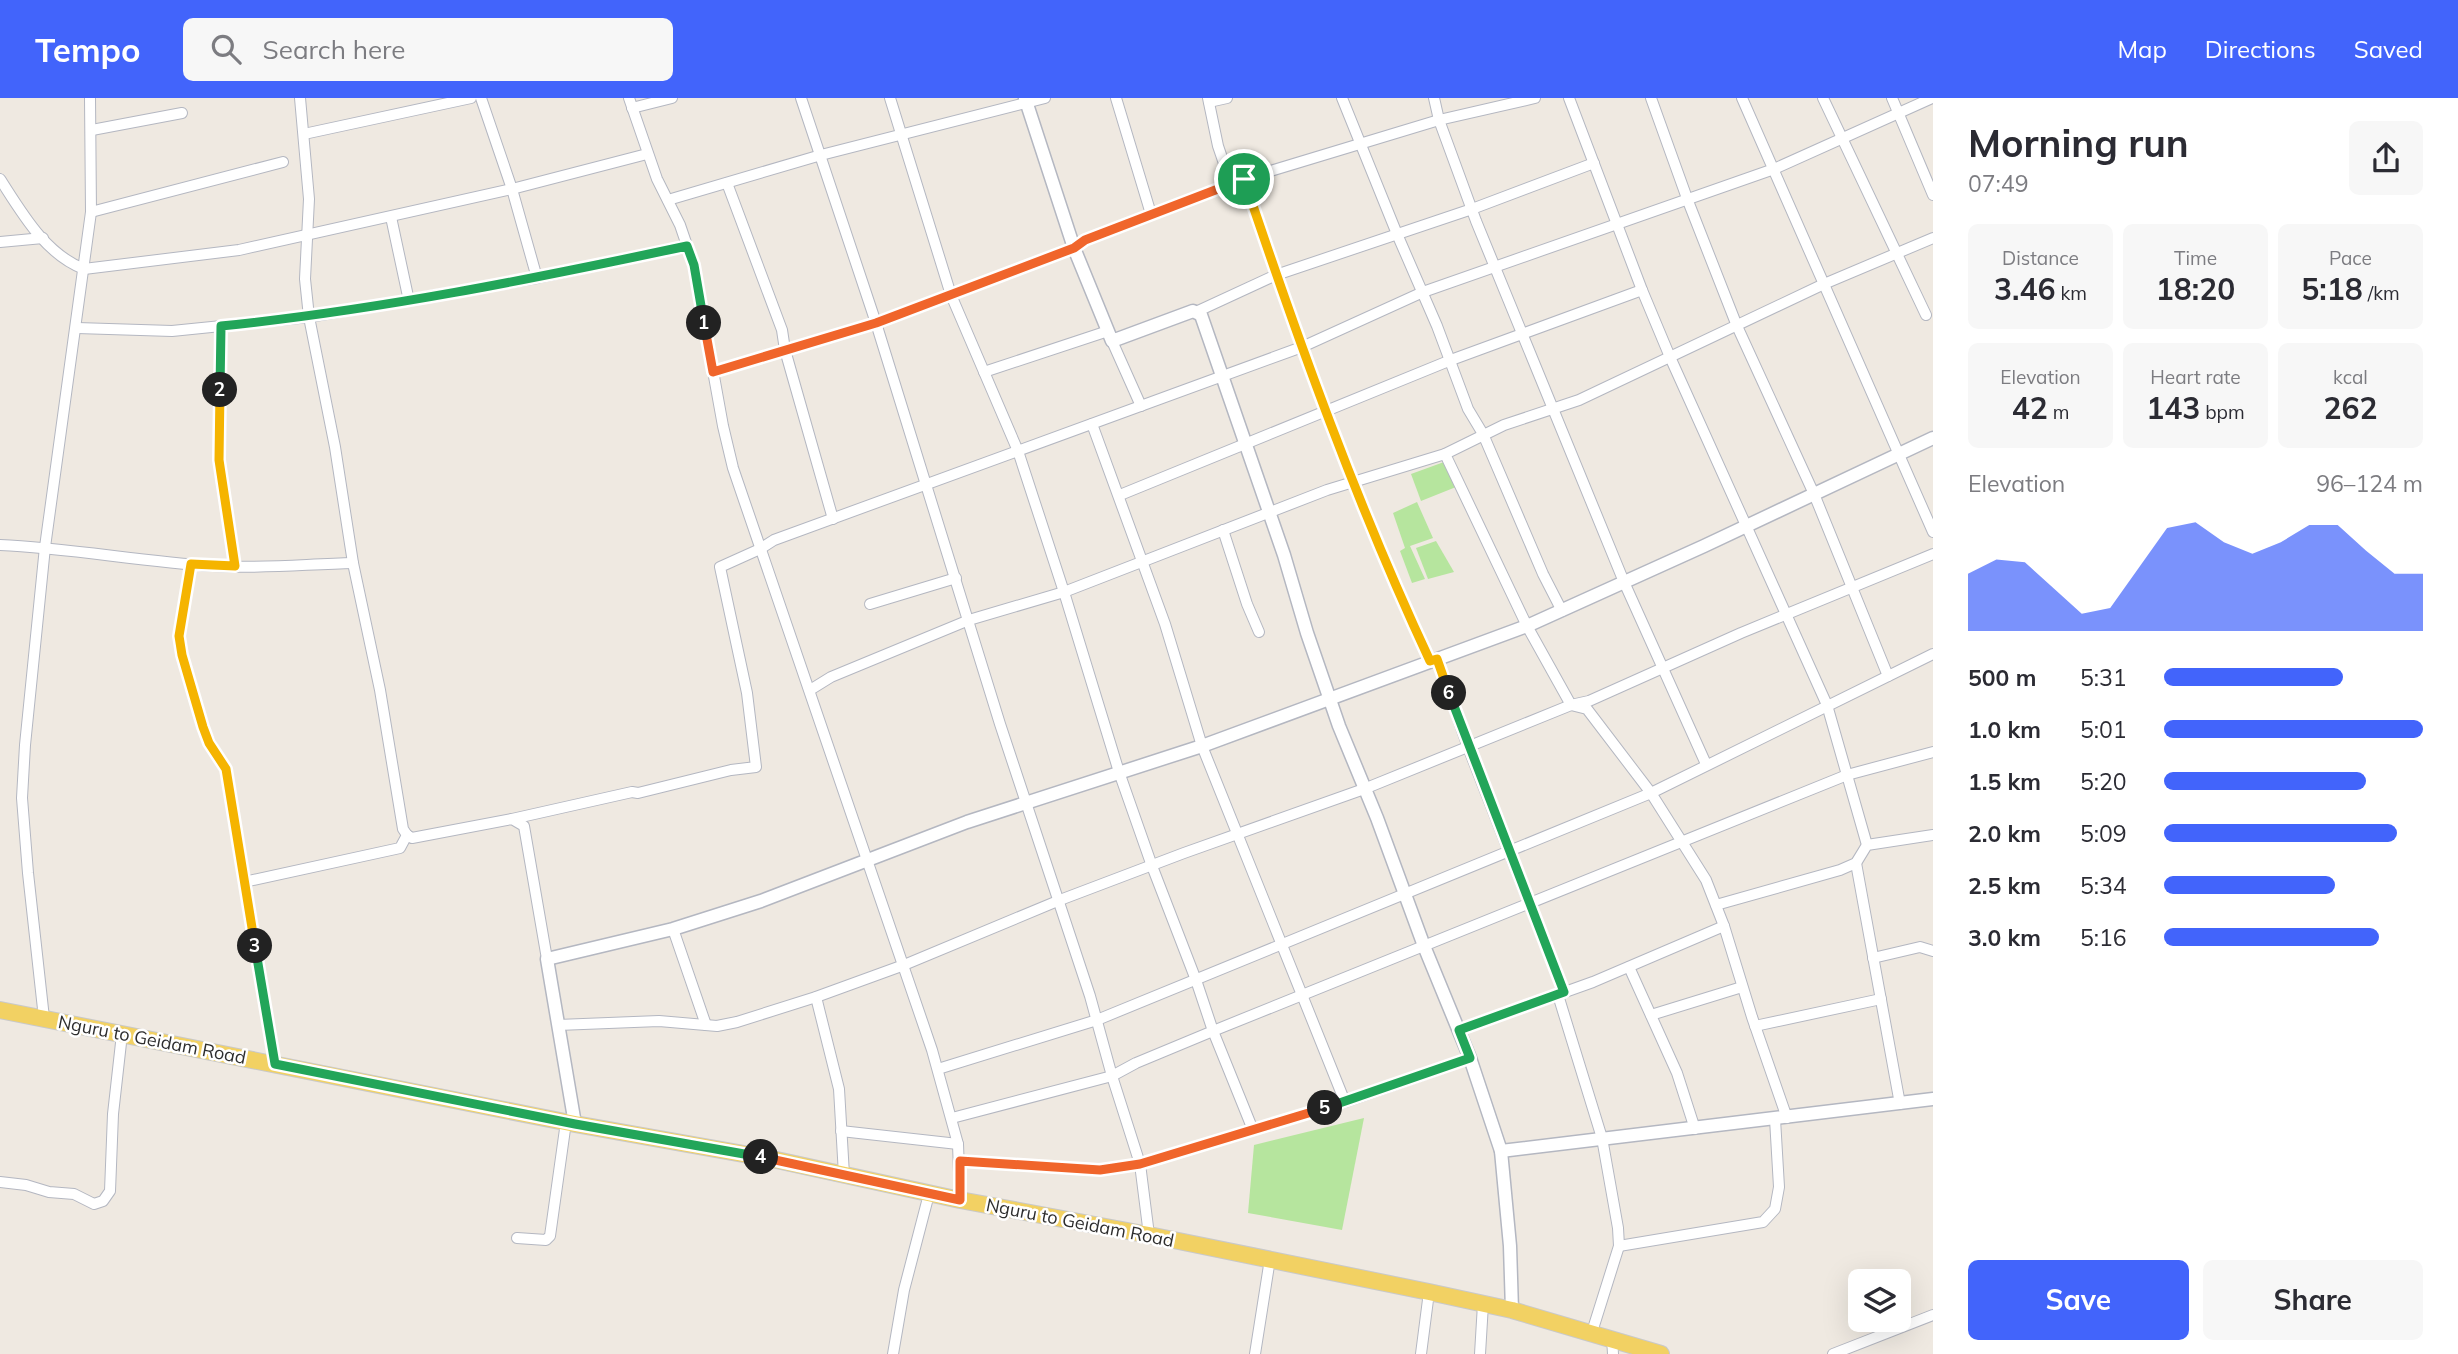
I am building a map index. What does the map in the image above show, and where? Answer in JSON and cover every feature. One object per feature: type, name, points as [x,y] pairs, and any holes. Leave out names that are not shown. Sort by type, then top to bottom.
[{"type":"main road","name":"Nguru to Geidam Road","points":[[0,1010],[571,1123],[772,1159],[929,1194],[1270,1259],[1512,1310],[1592,1332],[1612,1346],[1661,1354]]},
{"type":"street","points":[[44,1018],[22,798],[46,547],[91,212],[90,98]]},
{"type":"street","points":[[300,98],[310,199],[305,279],[309,317],[335,447],[353,563],[380,690],[403,829],[412,838],[632,792],[638,793],[731,770],[756,767],[747,692],[720,567],[774,540],[1302,347],[1423,292],[1774,169],[1932,98]]},
{"type":"street","points":[[304,134],[471,98]]},
{"type":"street","points":[[481,98],[512,189],[537,278]]},
{"type":"street","points":[[672,98],[631,103],[647,154],[680,225],[694,265],[733,468],[869,860],[938,1069],[958,1143],[960,1200]]},
{"type":"street","points":[[801,98],[876,323],[1097,1020],[1140,1164],[1149,1235]]},
{"type":"street","points":[[890,98],[951,295],[1018,451],[1119,772],[1213,1031],[1253,1130]]},
{"type":"street","points":[[668,200],[821,155],[1045,98]]},
{"type":"street","points":[[1116,98],[1151,214]]},
{"type":"street","points":[[1227,98],[1209,100],[1218,146],[1231,184]]},
{"type":"street","points":[[1342,98],[1451,360],[1468,409],[1483,434],[1543,574],[1562,611]]},
{"type":"street","points":[[1434,98],[1439,120],[1472,209],[1522,333],[1624,582],[1706,764]]},
{"type":"street","points":[[713,372],[876,323],[1074,248],[1085,240],[1244,179],[1439,120],[1509,101],[1535,98]]},
{"type":"street","points":[[1569,98],[1670,357],[1827,705],[1867,845],[1856,863],[1840,870],[1716,905]]},
{"type":"street","points":[[1651,98],[1737,326],[1814,494],[1888,676]]},
{"type":"street","points":[[1742,98],[1933,532]]},
{"type":"street","points":[[1823,98],[1926,315]]},
{"type":"street","points":[[1892,98],[1933,195]]},
{"type":"street","points":[[1026,101],[1074,248],[1140,406]]},
{"type":"street","points":[[92,130],[182,113]]},
{"type":"street","points":[[0,179],[27,220],[43,238],[66,262],[84,269],[239,250],[308,236],[512,189],[647,154]]},
{"type":"street","points":[[91,212],[284,162]]},
{"type":"street","points":[[984,372],[1047,349],[1110,336],[1193,310],[1198,311],[1276,275],[1472,209],[1594,163]]},
{"type":"street","points":[[1244,179],[1276,275],[1353,482],[1400,596],[1434,660],[1530,904],[1561,994],[1602,1138],[1619,1246],[1592,1332]]},
{"type":"street","points":[[727,183],[782,330],[785,350],[834,519]]},
{"type":"street","points":[[391,217],[409,301]]},
{"type":"street","points":[[0,242],[43,238]]},
{"type":"street","points":[[810,690],[831,677],[970,620],[1064,592],[1269,512],[1353,482],[1445,454],[1483,434],[1555,410],[1824,285],[1933,238]]},
{"type":"street","points":[[77,328],[172,331],[309,317],[537,278],[687,246]]},
{"type":"street","points":[[1120,495],[1451,360],[1642,290]]},
{"type":"street","points":[[1198,311],[1246,443],[1329,698],[1377,818],[1423,946],[1470,1058],[1501,1151],[1510,1246],[1512,1310]]},
{"type":"street","points":[[221,326],[219,460],[235,566]]},
{"type":"street","points":[[1092,424],[1165,624],[1202,746],[1345,1102]]},
{"type":"street","points":[[547,959],[673,929],[761,901],[1026,802],[1202,746],[1527,626],[1746,527],[1933,438]]},
{"type":"street","points":[[1445,454],[1527,626],[1571,705],[1587,709],[1651,793],[1706,880],[1724,926],[1781,1118],[1779,1187],[1775,1209],[1763,1222],[1619,1246]]},
{"type":"street","points":[[1223,530],[1259,632]]},
{"type":"street","points":[[0,545],[46,547],[124,559],[191,564],[235,566],[353,563]]},
{"type":"street","points":[[558,1025],[659,1021],[717,1026],[816,997],[1236,834],[1364,789],[1571,705],[1589,701],[1933,554]]},
{"type":"street","points":[[191,564],[179,636],[182,655],[209,743],[226,769],[275,1064]]},
{"type":"street","points":[[870,604],[956,578]]},
{"type":"street","points":[[938,1069],[1097,1020],[1651,793],[1933,654]]},
{"type":"street","points":[[952,1118],[1112,1076],[1136,1063],[1213,1031],[1847,775],[1933,752]]},
{"type":"street","points":[[512,819],[524,826],[558,1025],[571,1123],[550,1236],[546,1240],[517,1238]]},
{"type":"street","points":[[244,882],[400,848],[407,835]]},
{"type":"street","points":[[1867,845],[1933,835]]},
{"type":"street","points":[[1856,863],[1900,1104]]},
{"type":"street","points":[[1459,1030],[1561,994],[1724,926]]},
{"type":"street","points":[[673,929],[706,1025]]},
{"type":"street","points":[[1873,958],[1920,947],[1933,951]]},
{"type":"street","points":[[1629,967],[1677,1073],[1695,1129]]},
{"type":"street","points":[[1651,1015],[1742,987]]},
{"type":"street","points":[[816,997],[839,1089],[844,1175]]},
{"type":"street","points":[[1755,1026],[1881,999]]},
{"type":"street","points":[[0,1182],[74,1194],[94,1204],[103,1201],[110,1191],[113,1114],[122,1034]]},
{"type":"street","points":[[960,1161],[1100,1170],[1140,1164],[1345,1102],[1470,1058]]},
{"type":"street","points":[[1501,1151],[1933,1099]]},
{"type":"street","points":[[841,1131],[958,1143]]},
{"type":"street","points":[[893,1354],[904,1290],[929,1194]]},
{"type":"street","points":[[1255,1354],[1270,1259]]},
{"type":"street","points":[[1421,1354],[1429,1292]]},
{"type":"street","points":[[1480,1354],[1483,1304]]},
{"type":"street","points":[[1833,1354],[1933,1315]]},
{"type":"green space","points":[[1444,462],[1456,487],[1421,501],[1411,474]]},
{"type":"green space","points":[[1417,502],[1433,538],[1410,546],[1425,579],[1412,583],[1400,551],[1405,548],[1393,513]]},
{"type":"green space","points":[[1436,541],[1454,572],[1428,579],[1416,548]]},
{"type":"green space","points":[[1364,1118],[1342,1230],[1248,1213],[1254,1145]]},
{"type":"route","points":[[1244,179],[1276,275],[1353,482],[1430,661],[1437,659],[1468,747],[1564,992],[1459,1030],[1470,1058],[1345,1102],[1140,1164],[1100,1170],[960,1161],[960,1200],[772,1159],[575,1124],[275,1064],[226,769],[209,743],[203,727],[179,636],[191,564],[235,566],[219,460],[221,326],[309,317],[420,299],[537,278],[687,246],[694,265],[713,372],[876,323],[1074,248],[1085,240],[1244,179]]}]
